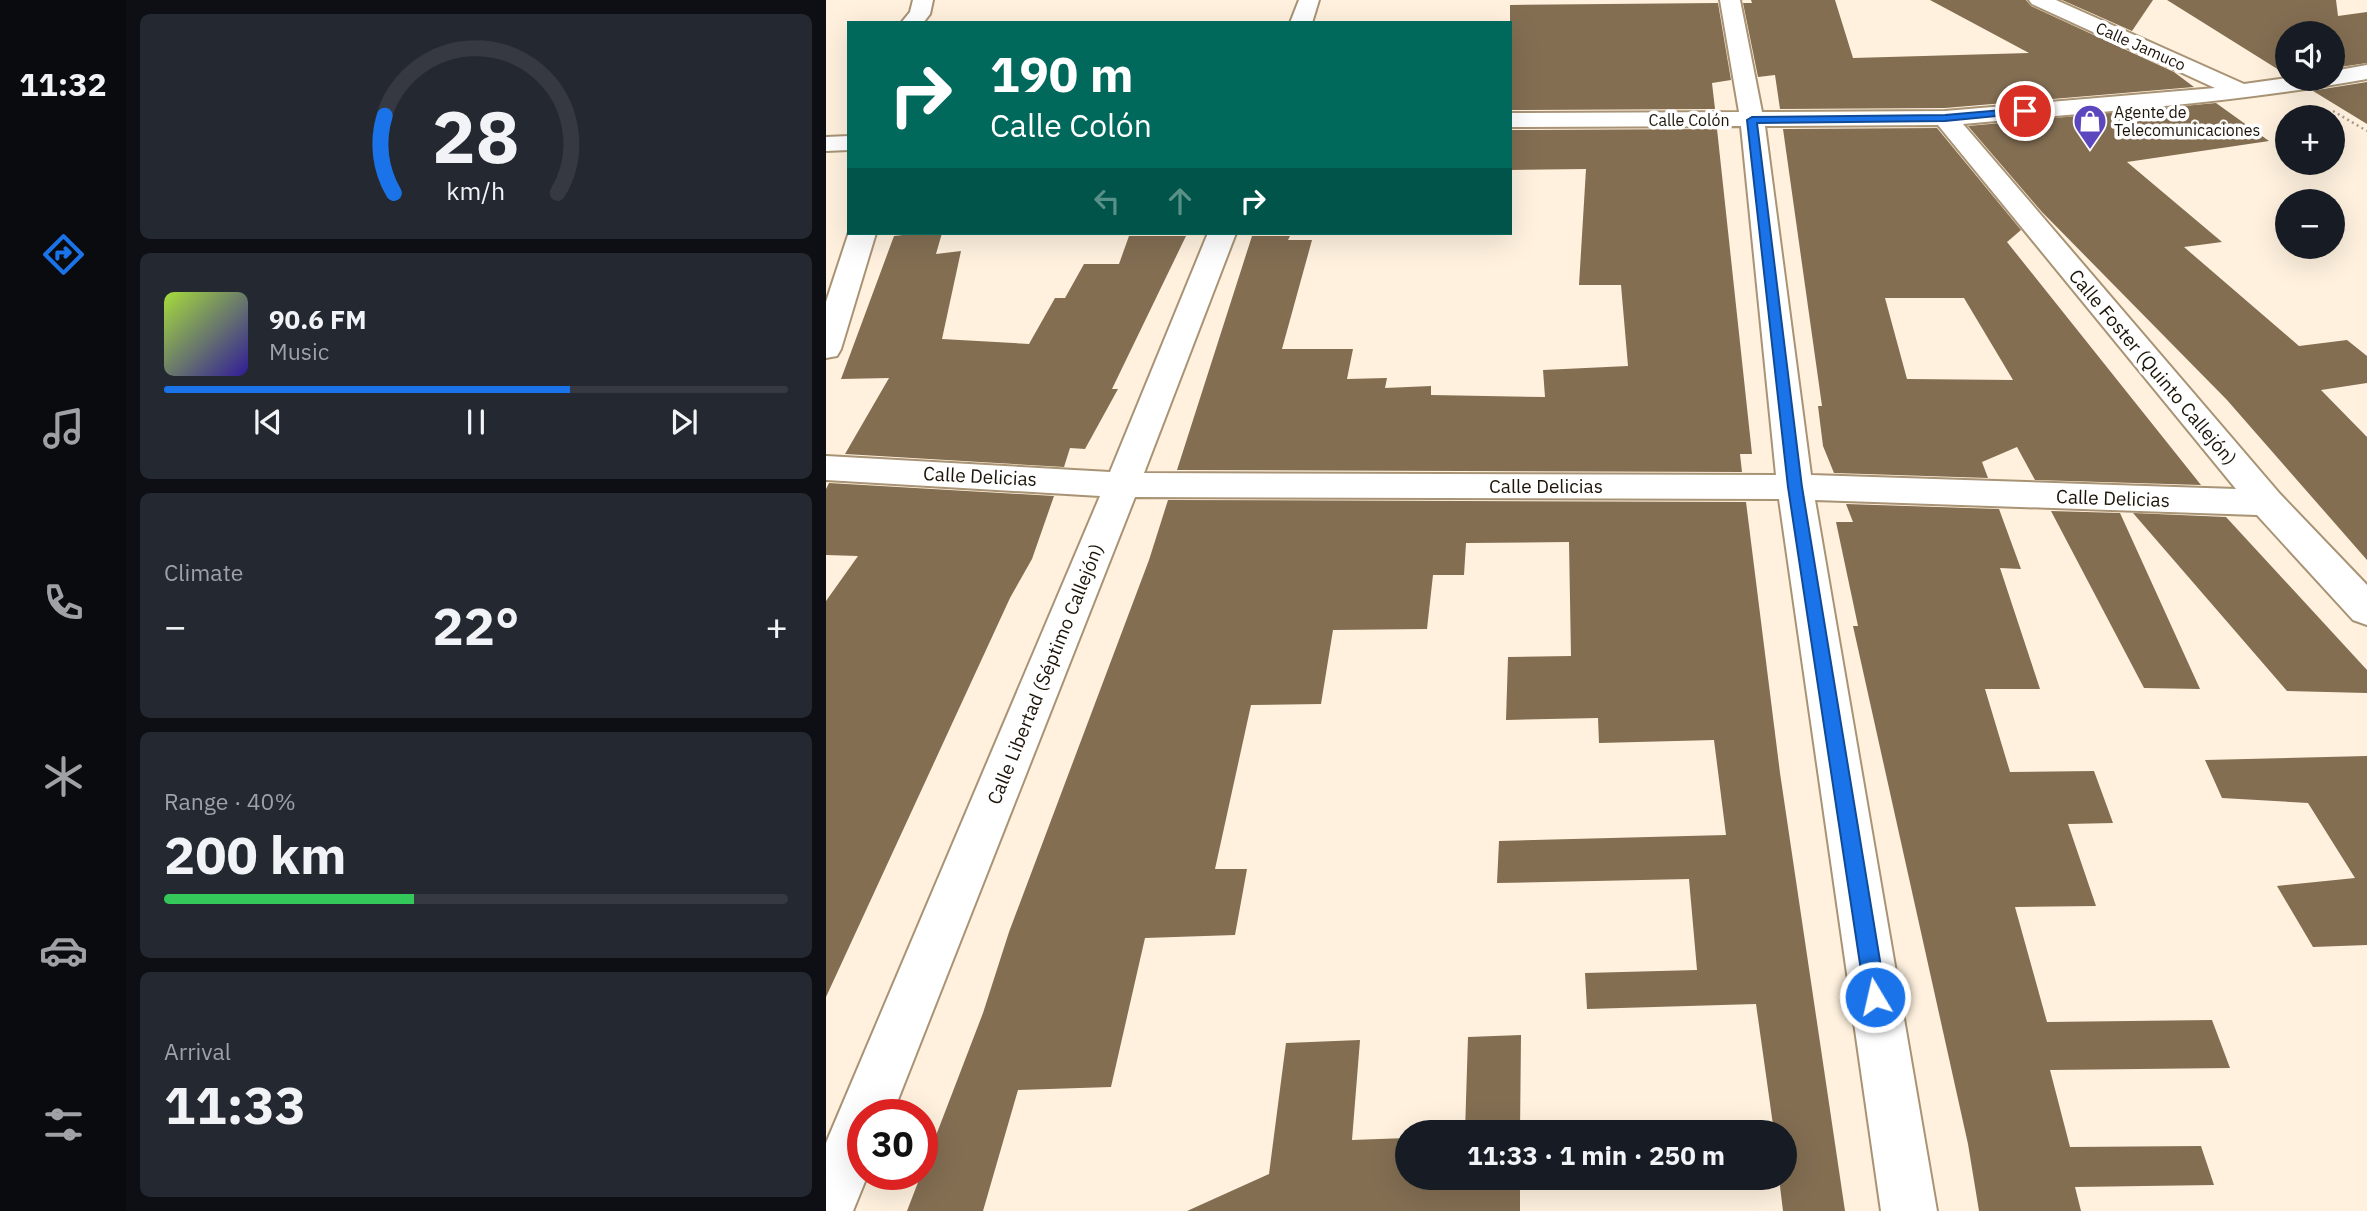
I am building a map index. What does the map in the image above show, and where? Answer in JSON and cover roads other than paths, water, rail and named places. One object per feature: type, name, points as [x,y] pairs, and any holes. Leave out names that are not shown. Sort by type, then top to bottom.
[{"type":"street","points":[[913,21],[920,14],[923,0]]},
{"type":"street","points":[[1302,21],[1309,0]]},
{"type":"street","points":[[1730,0],[1752,120],[1795,487],[1909,1211]]},
{"type":"street","name":"Calle Jamuco","points":[[2039,0],[2243,91]]},
{"type":"street","points":[[2345,76],[2367,72]]},
{"type":"street","name":"Calle Colón","points":[[1512,120],[1945,118],[2275,86]]},
{"type":"street","name":"Calle Foster (Quinto Callejón)","points":[[1945,118],[2267,503],[2367,610]]},
{"type":"street","points":[[826,144],[847,142]]},
{"type":"street","points":[[826,349],[861,235]]},
{"type":"street","name":"Calle Libertad (Séptimo Callejón)","points":[[871,1099],[1221,235]]},
{"type":"street","name":"Calle Delicias","points":[[826,468],[1122,485],[1795,487],[2267,503]]},
{"type":"street","name":"Calle Libertad (Séptimo Callejón)","points":[[826,1209],[847,1158]]},
{"type":"place","name":"Agente de Telecomunicaciones","points":[[2090,151]]}]
